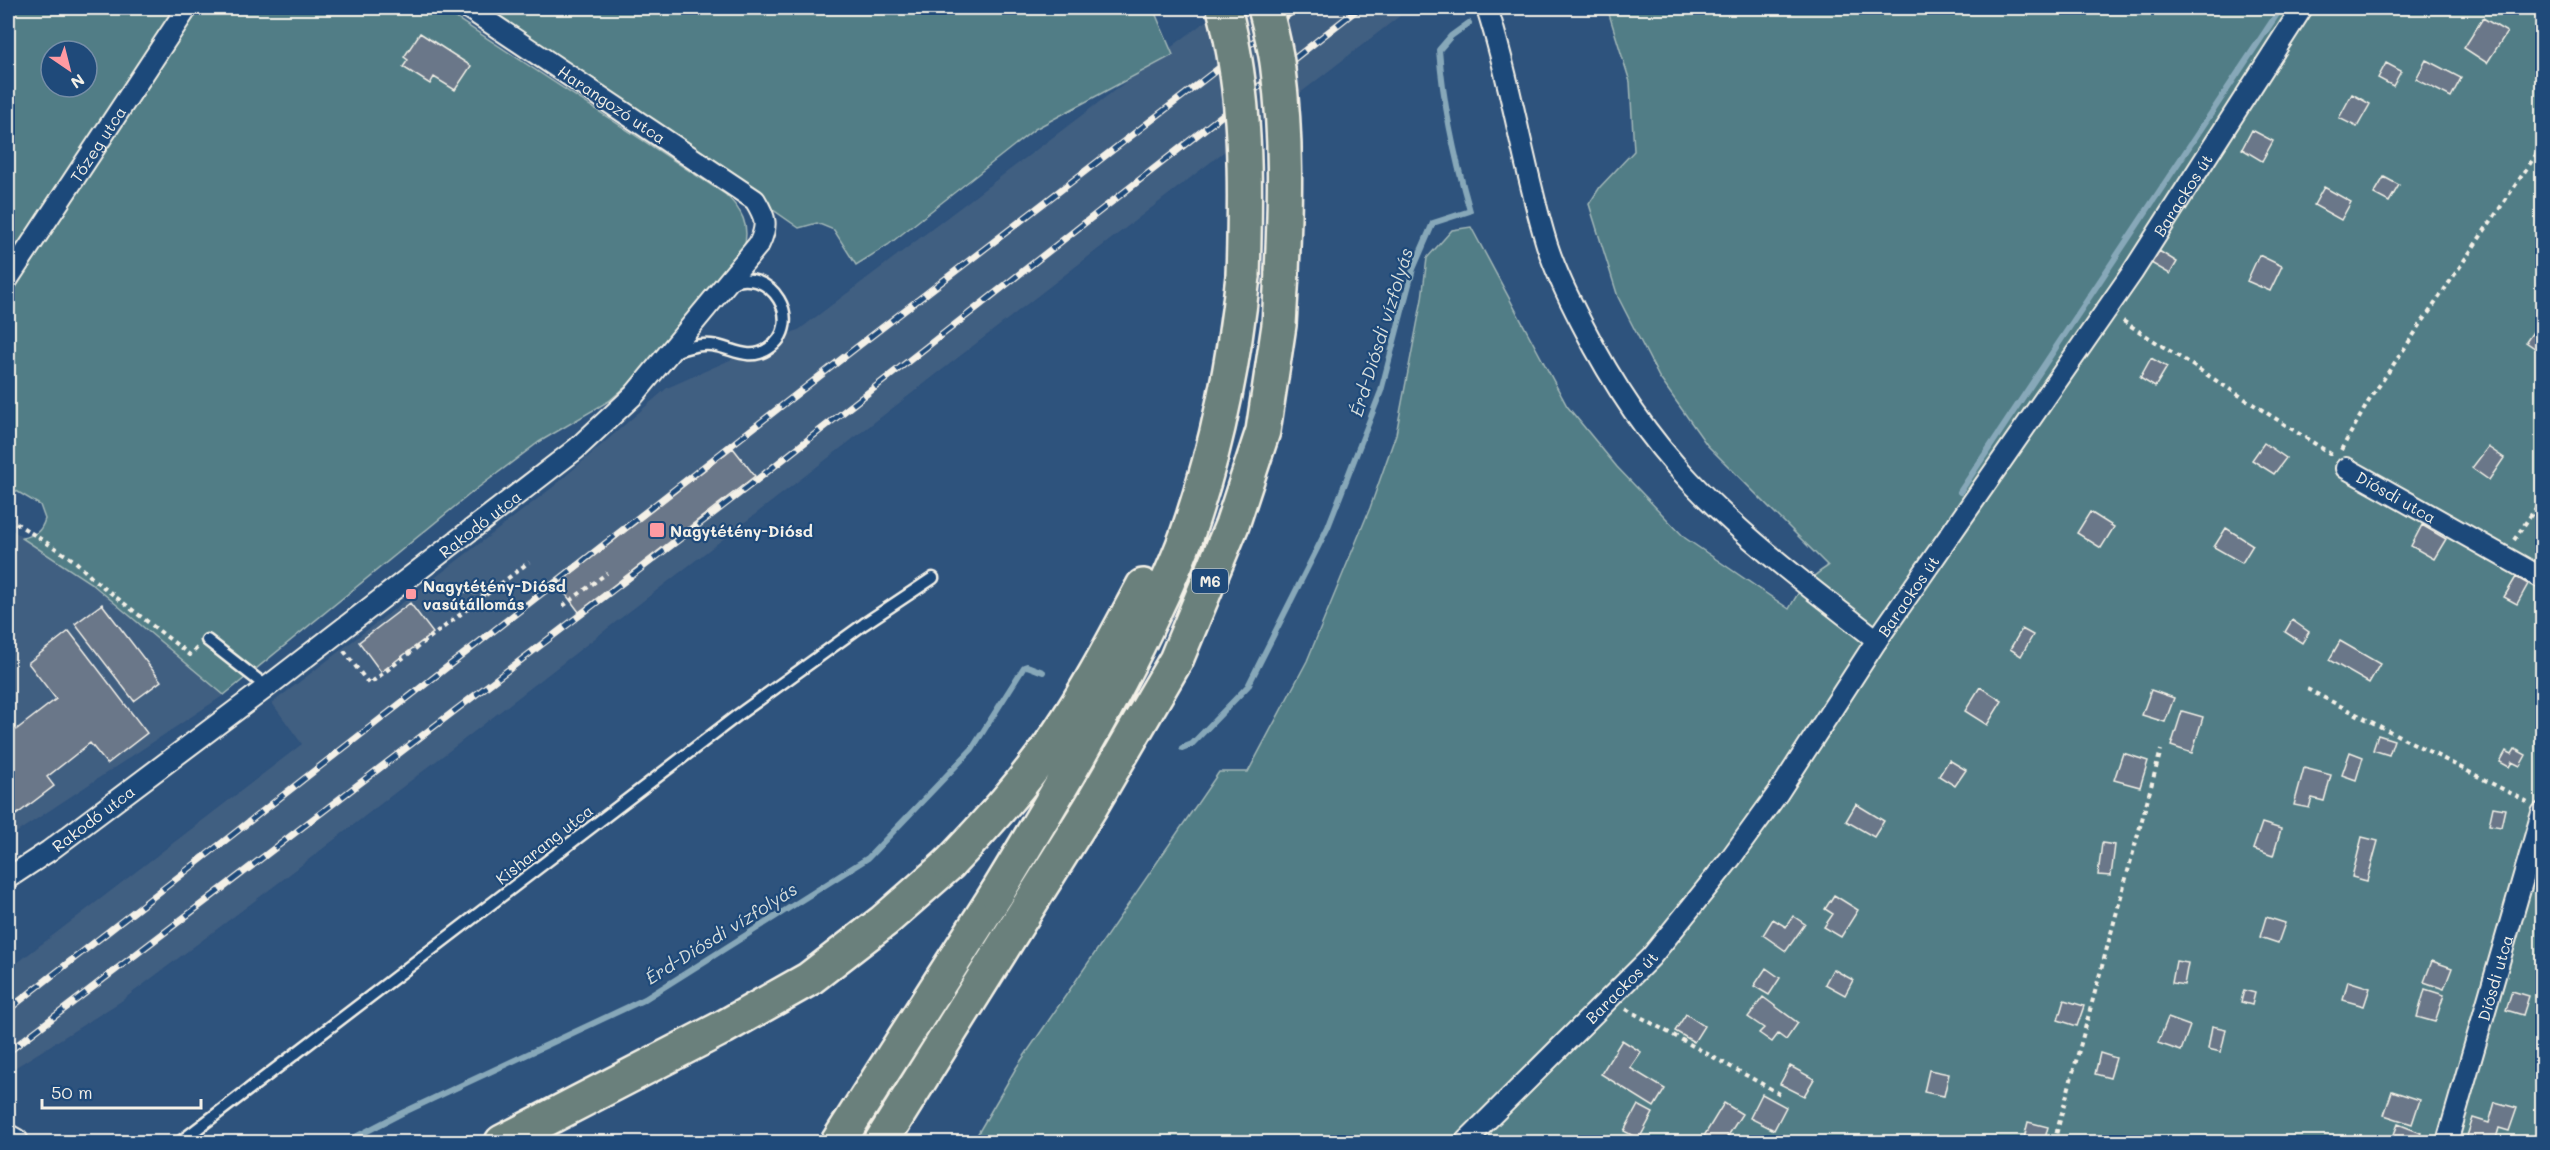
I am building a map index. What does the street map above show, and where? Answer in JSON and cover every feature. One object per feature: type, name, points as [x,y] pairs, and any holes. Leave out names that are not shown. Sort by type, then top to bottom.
[{"type":"highway","points":[[838,1143],[997,893],[1062,786],[1140,640],[1188,534],[1214,452],[1233,361],[1244,276],[1246,193],[1244,136],[1224,8]]},
{"type":"highway","name":"M6","points":[[979,986],[1090,808],[1176,660],[1232,525],[1263,431],[1277,335],[1286,196],[1278,69],[1265,8]]},
{"type":"highway","points":[[502,1143],[724,1027],[809,979],[884,921],[949,864],[1022,784],[1059,733],[1112,644],[1214,452]]},
{"type":"highway","points":[[880,1143],[979,986]]},
{"type":"highway","points":[[904,1143],[938,1080],[979,986]]},
{"type":"street","name":"Tőzeg utca","points":[[8,279],[188,8]]},
{"type":"street","name":"Harangozó utca","points":[[468,8],[755,200]]},
{"type":"street","points":[[1487,8],[1517,133],[1548,247],[1567,295],[1591,343],[1623,396],[1653,437],[1690,481],[1728,518],[1877,640]]},
{"type":"street","name":"Barackos út","points":[[1466,1143],[1651,957],[1730,859],[1778,793],[1877,640],[2106,310],[2301,8]]},
{"type":"street","name":"Rakodó utca","points":[[8,878],[49,851],[267,687],[576,449],[634,395],[759,244],[766,229],[763,213],[755,200]]},
{"type":"street","name":"Diósdi utca","points":[[2342,463],[2542,578]]},
{"type":"street","name":"Diósdi utca","points":[[2447,1143],[2537,808]]},
{"type":"street","points":[[8,1138],[15,1143]]},
{"type":"lane","points":[[669,354],[696,345],[711,345],[737,353],[759,354],[779,339],[785,320],[779,299],[773,290],[766,284],[745,279],[724,286]]},
{"type":"lane","name":"Kisharang utca","points":[[180,1143],[720,729],[864,624],[933,578]]},
{"type":"lane","points":[[207,640],[267,687]]},
{"type":"path","points":[[2106,310],[2342,463],[2370,399],[2542,146]]},
{"type":"path","points":[[2503,556],[2542,499]]},
{"type":"path","points":[[8,518],[75,561],[93,579],[190,655],[207,640]]},
{"type":"path","points":[[333,636],[369,684],[529,562]]},
{"type":"path","points":[[563,606],[607,573]]},
{"type":"path","points":[[406,579],[486,595]]},
{"type":"path","points":[[2307,689],[2537,808]]},
{"type":"path","points":[[2054,1143],[2162,750]]},
{"type":"path","points":[[1610,1000],[1782,1095]]},
{"type":"shaded area","points":[[1223,8],[1410,8],[277,884],[120,1002],[8,1072],[8,970],[302,744],[272,703],[553,487],[667,388],[800,329]]},
{"type":"shaded area","points":[[8,527],[92,584],[224,695],[8,838]]},
{"type":"green space","points":[[8,8],[441,8],[725,194],[743,218],[746,232],[744,248],[645,370],[609,401],[539,442],[475,490],[224,695],[92,584],[22,538],[31,536],[42,527],[45,519],[40,505],[8,486]]},
{"type":"green space","points":[[484,8],[1153,8],[1173,55],[1035,129],[888,245],[856,265],[834,230],[817,223],[799,228]]},
{"type":"green space","points":[[1588,8],[2542,8],[2542,1142],[973,1142],[1016,1068],[1219,772],[1248,772],[1307,661],[1370,508],[1396,434],[1422,299],[1427,258],[1452,230],[1471,227],[1567,406],[1617,467],[1685,538],[1789,609],[1805,584],[1828,566],[1707,445],[1659,377],[1618,297],[1589,204],[1600,187],[1634,151],[1630,82],[1609,14]]},
{"type":"building","points":[[2483,18],[2507,32],[2487,63],[2464,48]]},
{"type":"building","points":[[420,33],[471,66],[455,90],[434,77],[430,84],[403,67],[408,60],[404,57]]},
{"type":"building","points":[[2426,60],[2461,78],[2451,97],[2416,79]]},
{"type":"building","points":[[2386,63],[2401,71],[2393,86],[2378,78]]},
{"type":"building","points":[[2352,94],[2370,104],[2357,127],[2339,118]]},
{"type":"building","points":[[2252,130],[2273,141],[2262,161],[2242,149]]},
{"type":"building","points":[[2384,177],[2399,185],[2389,202],[2374,194]]},
{"type":"building","points":[[2324,187],[2351,202],[2341,220],[2314,205]]},
{"type":"building","points":[[2159,251],[2177,262],[2170,274],[2151,263]]},
{"type":"building","points":[[2259,255],[2282,266],[2270,291],[2247,281]]},
{"type":"building","points":[[2537,326],[2542,329],[2542,353],[2526,342]]},
{"type":"building","points":[[2151,358],[2167,367],[2155,387],[2140,378]]},
{"type":"building","points":[[2264,443],[2286,458],[2274,474],[2252,460]]},
{"type":"building","points":[[2488,447],[2504,458],[2489,480],[2472,468]]},
{"type":"building","points":[[733,448],[755,476],[579,612],[558,584]]},
{"type":"building","points":[[2090,512],[2114,527],[2101,548],[2077,533]]},
{"type":"building","points":[[2422,525],[2446,539],[2434,559],[2411,546]]},
{"type":"building","points":[[2226,528],[2253,545],[2242,563],[2214,547]]},
{"type":"building","points":[[2516,577],[2528,584],[2517,604],[2504,597]]},
{"type":"building","points":[[410,603],[433,633],[381,672],[359,642]]},
{"type":"building","points":[[102,604],[161,681],[134,701],[75,624]]},
{"type":"building","points":[[2292,620],[2309,632],[2302,643],[2285,632]]},
{"type":"building","points":[[2022,629],[2033,635],[2021,656],[2010,649]]},
{"type":"building","points":[[69,631],[147,733],[107,764],[90,743],[47,777],[54,786],[8,821],[8,736],[56,699],[28,663]]},
{"type":"building","points":[[2340,641],[2380,664],[2369,683],[2329,660]]},
{"type":"building","points":[[1980,687],[2002,701],[1987,725],[1965,711]]},
{"type":"building","points":[[2151,690],[2174,698],[2165,722],[2142,715]]},
{"type":"building","points":[[2182,711],[2203,717],[2192,753],[2171,746]]},
{"type":"building","points":[[2378,735],[2394,740],[2389,755],[2373,750]]},
{"type":"building","points":[[2515,749],[2526,755],[2520,766],[2512,762],[2509,767],[2500,762],[2506,751],[2512,754]]},
{"type":"building","points":[[2350,752],[2363,757],[2356,780],[2342,775]]},
{"type":"building","points":[[2123,753],[2148,761],[2140,787],[2114,780]]},
{"type":"building","points":[[1949,760],[1966,770],[1955,786],[1939,776]]},
{"type":"building","points":[[2304,768],[2331,775],[2324,801],[2312,798],[2309,808],[2294,805]]},
{"type":"building","points":[[1856,804],[1884,821],[1874,837],[1846,821]]},
{"type":"building","points":[[2493,807],[2505,809],[2501,827],[2489,825]]},
{"type":"building","points":[[2262,823],[2281,829],[2273,856],[2253,849]]},
{"type":"building","points":[[2362,837],[2378,841],[2367,881],[2352,877]]},
{"type":"building","points":[[2102,843],[2115,845],[2111,876],[2098,875]]},
{"type":"building","points":[[1834,895],[1858,910],[1841,937],[1824,927],[1833,914],[1825,909]]},
{"type":"building","points":[[1793,916],[1805,924],[1786,951],[1763,935],[1773,919],[1786,927]]},
{"type":"building","points":[[2266,917],[2285,923],[2278,943],[2260,937]]},
{"type":"building","points":[[2176,961],[2188,963],[2184,985],[2172,983]]},
{"type":"building","points":[[2432,961],[2452,968],[2444,989],[2424,982]]},
{"type":"building","points":[[1766,968],[1780,978],[1769,995],[1754,986]]},
{"type":"building","points":[[1833,969],[1853,980],[1845,995],[1825,984]]},
{"type":"building","points":[[2348,981],[2370,988],[2364,1006],[2343,1000]]},
{"type":"building","points":[[2425,989],[2444,995],[2435,1022],[2417,1017]]},
{"type":"building","points":[[2244,990],[2255,993],[2252,1005],[2241,1002]]},
{"type":"building","points":[[2512,991],[2529,996],[2523,1015],[2506,1010]]},
{"type":"building","points":[[1763,997],[1798,1023],[1786,1040],[1778,1034],[1772,1042],[1759,1033],[1764,1028],[1748,1017]]},
{"type":"building","points":[[2064,1000],[2084,1006],[2077,1026],[2058,1020]]},
{"type":"building","points":[[1686,1014],[1704,1026],[1694,1042],[1675,1031]]},
{"type":"building","points":[[2168,1018],[2190,1026],[2181,1051],[2158,1043]]},
{"type":"building","points":[[2212,1026],[2226,1029],[2221,1052],[2208,1049]]},
{"type":"building","points":[[1622,1040],[1641,1052],[1630,1068],[1665,1089],[1654,1107],[1601,1074]]},
{"type":"building","points":[[2100,1053],[2116,1058],[2110,1078],[2095,1074]]},
{"type":"building","points":[[1790,1066],[1814,1079],[1804,1096],[1780,1084]]},
{"type":"building","points":[[1929,1070],[1949,1074],[1944,1096],[1924,1092]]},
{"type":"building","points":[[2392,1091],[2420,1100],[2412,1124],[2384,1115]]},
{"type":"building","points":[[1762,1094],[1786,1107],[1774,1130],[1750,1118]]},
{"type":"building","points":[[2495,1102],[2517,1108],[2509,1131],[2499,1128],[2495,1142],[2465,1142],[2473,1118],[2489,1123]]},
{"type":"building","points":[[1724,1103],[1742,1114],[1724,1142],[1715,1142],[1704,1136]]},
{"type":"building","points":[[1638,1105],[1653,1113],[1639,1139],[1624,1131]]},
{"type":"building","points":[[2028,1122],[2048,1127],[2044,1142],[2024,1138]]},
{"type":"building","points":[[2398,1124],[2421,1133],[2417,1142],[2391,1142]]},
{"type":"waterway","points":[[1960,492],[2281,8]]},
{"type":"waterway","name":"Érd-Diósdi vízfolyás","points":[[1182,748],[1192,744],[1248,686],[1328,527],[1381,391],[1413,269],[1433,223],[1470,211],[1450,131],[1439,50],[1451,36],[1469,23]]},
{"type":"waterway","name":"Érd-Diósdi vízfolyás","points":[[346,1142],[400,1114],[645,999],[868,858],[972,749],[1024,667],[1043,672]]},
{"type":"railway","points":[[8,1010],[848,354],[1297,8]]},
{"type":"railway","points":[[8,1052],[749,486],[1359,8]]},
{"type":"place","name":"Nagytétény-Diósd","points":[[657,530]]},
{"type":"place","name":"Nagytétény-Diósd vasútállomás","points":[[411,594]]}]
